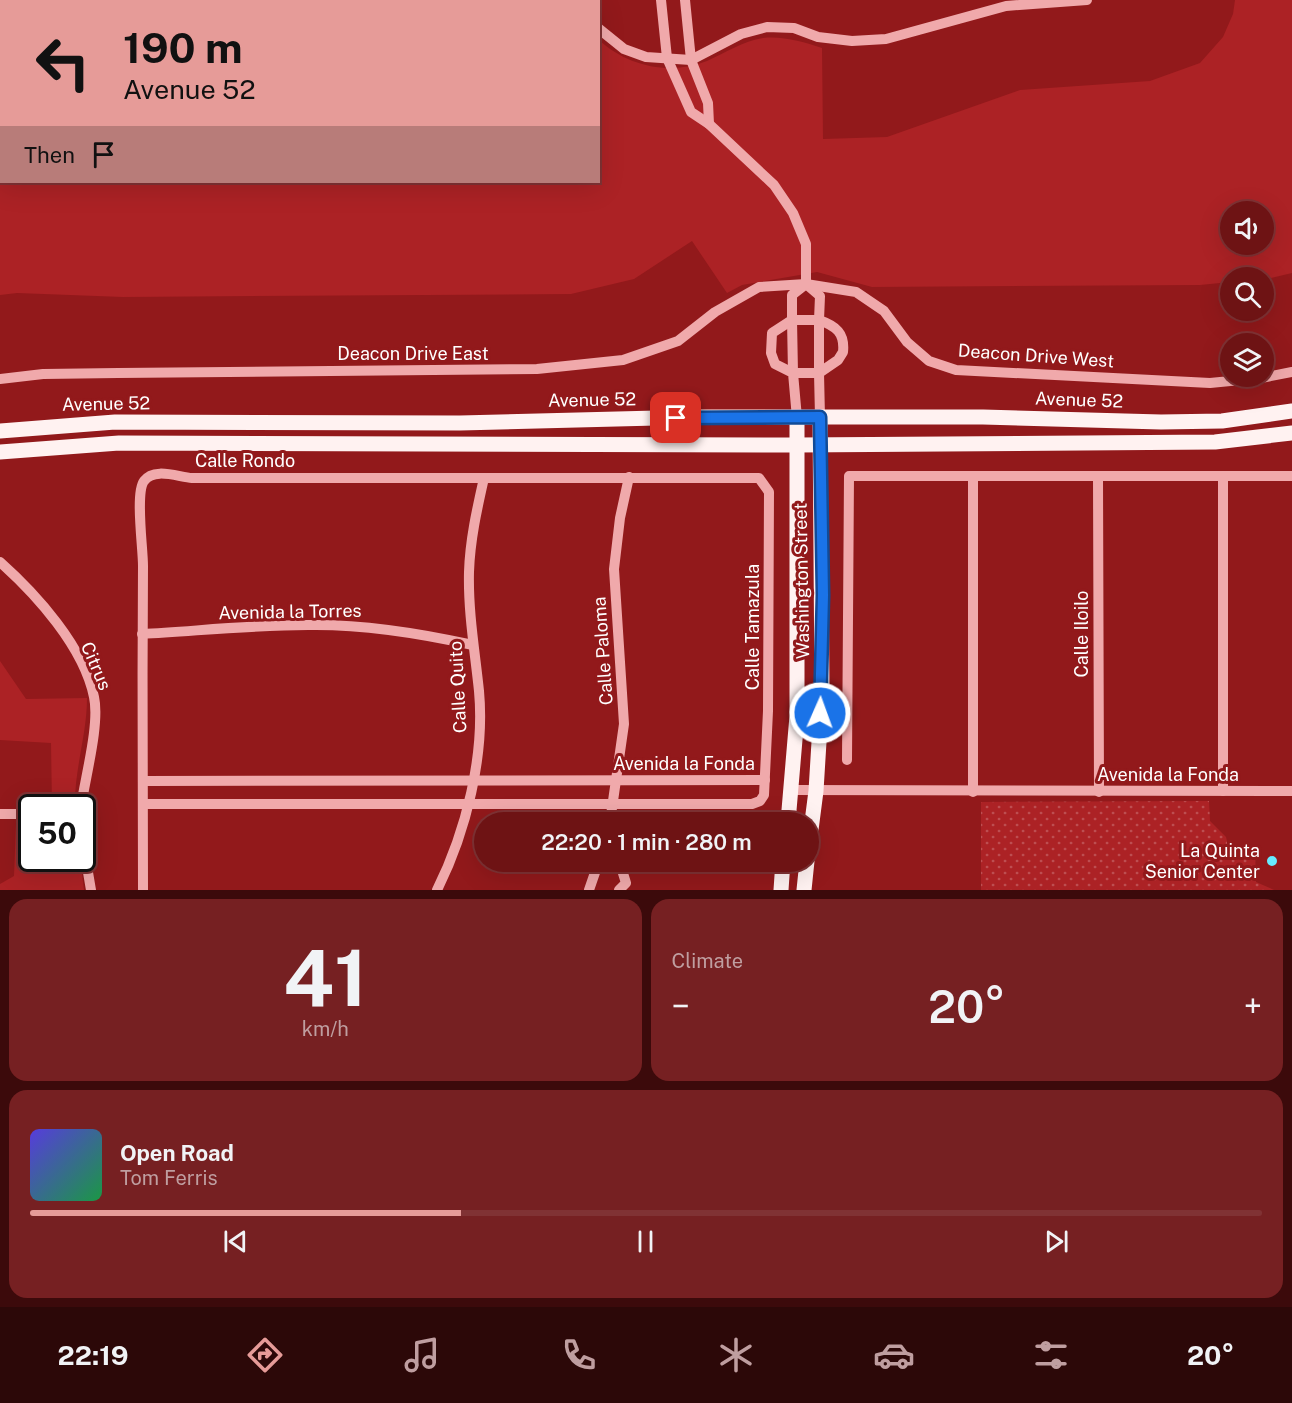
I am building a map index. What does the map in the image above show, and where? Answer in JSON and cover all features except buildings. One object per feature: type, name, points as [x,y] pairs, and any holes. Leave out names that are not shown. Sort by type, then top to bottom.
[{"type":"main road","name":"Avenue 52","points":[[0,431],[115,422],[438,423],[983,417],[1161,422],[1222,421],[1292,411]]},
{"type":"main road","name":"Washington Street","points":[[813,812],[822,693],[820,417]]},
{"type":"main road","name":"Washington Street","points":[[789,812],[797,716],[797,418]]},
{"type":"main road","points":[[0,452],[119,443],[797,445],[1215,442],[1292,433]]},
{"type":"main road","points":[[781,890],[782,872]]},
{"type":"main road","points":[[804,890],[806,872]]},
{"type":"street","points":[[661,0],[667,58],[691,112],[709,124],[774,185],[793,213],[806,244],[806,284],[820,296],[820,417]]},
{"type":"street","points":[[685,0],[691,60],[708,103],[709,124]]},
{"type":"street","points":[[600,30],[624,49],[646,57],[691,60],[741,34],[767,27],[794,28],[818,37],[852,41],[886,39],[1006,6],[1087,0]]},
{"type":"street","points":[[797,418],[793,373],[792,295],[806,284]]},
{"type":"street","name":"Deacon Drive West","points":[[806,284],[856,292],[884,311],[907,342],[930,361],[956,370],[1210,383],[1261,378],[1292,372]]},
{"type":"street","name":"Deacon Drive East","points":[[0,379],[43,374],[118,372],[537,369],[623,360],[678,342],[715,312],[759,287],[806,284]]},
{"type":"street","points":[[792,320],[819,320],[834,325],[841,333],[844,344],[843,352],[838,360],[819,372],[793,373],[776,364],[770,342],[771,333],[792,320]]},
{"type":"street","name":"Calle Rondo","points":[[143,890],[143,539],[139,500],[140,488],[148,477],[155,474],[192,478],[759,478]]},
{"type":"street","points":[[848,760],[849,476],[1292,476]]},
{"type":"street","points":[[973,476],[973,792]]},
{"type":"street","name":"Calle Iloilo","points":[[1098,476],[1099,792]]},
{"type":"street","points":[[1223,476],[1223,791]]},
{"type":"street","name":"Calle Paloma","points":[[612,812],[624,724],[614,569],[628,477]]},
{"type":"street","name":"Calle Quito","points":[[437,890],[451,861],[468,803],[479,729],[479,692],[473,645],[469,573],[473,527],[484,478]]},
{"type":"street","name":"Calle Tamazula","points":[[759,478],[769,492],[768,711],[765,780]]},
{"type":"street","name":"Citrus","points":[[0,562],[30,589],[55,620],[78,658],[94,697],[94,723],[83,794]]},
{"type":"street","name":"Avenida la Torres","points":[[142,634],[309,625],[393,630],[473,645]]},
{"type":"street","name":"Avenida la Fonda","points":[[143,804],[752,804],[760,801],[764,795],[765,780],[144,781]]},
{"type":"street","name":"Avenida la Fonda","points":[[791,790],[1292,791]]},
{"type":"street","points":[[0,814],[18,814]]},
{"type":"street","points":[[88,872],[91,890]]},
{"type":"street","points":[[589,890],[595,872]]},
{"type":"street","points":[[620,890],[626,883],[623,872]]},
{"type":"shaded area","points":[[1235,0],[1292,0],[1292,273],[1274,277],[1274,267],[1220,267],[1220,283],[1200,285],[872,287],[817,272],[742,285],[727,293],[692,241],[634,279],[571,294],[123,297],[17,293],[0,295],[0,183],[600,183],[600,41],[610,49],[636,62],[664,68],[678,68],[707,61],[741,44],[763,38],[786,39],[822,48],[823,139],[887,137],[1020,90],[1150,81],[1200,63],[1223,37],[1233,14]]},
{"type":"shaded area","points":[[0,661],[26,699],[87,698],[75,794],[52,794],[51,743],[0,740]]},
{"type":"shaded area","points":[[1209,801],[1210,821],[1226,837],[1229,850],[1255,851],[1256,882],[1274,890],[981,890],[981,802]]},
{"type":"shaded area","points":[[16,823],[18,823],[18,872],[82,872],[84,890],[0,890],[0,884],[14,876]]},
{"type":"place","name":"La Quinta Senior Center","points":[[1272,861]]},
{"type":"route","points":[[676,418],[820,417],[823,595],[820,713]]}]
